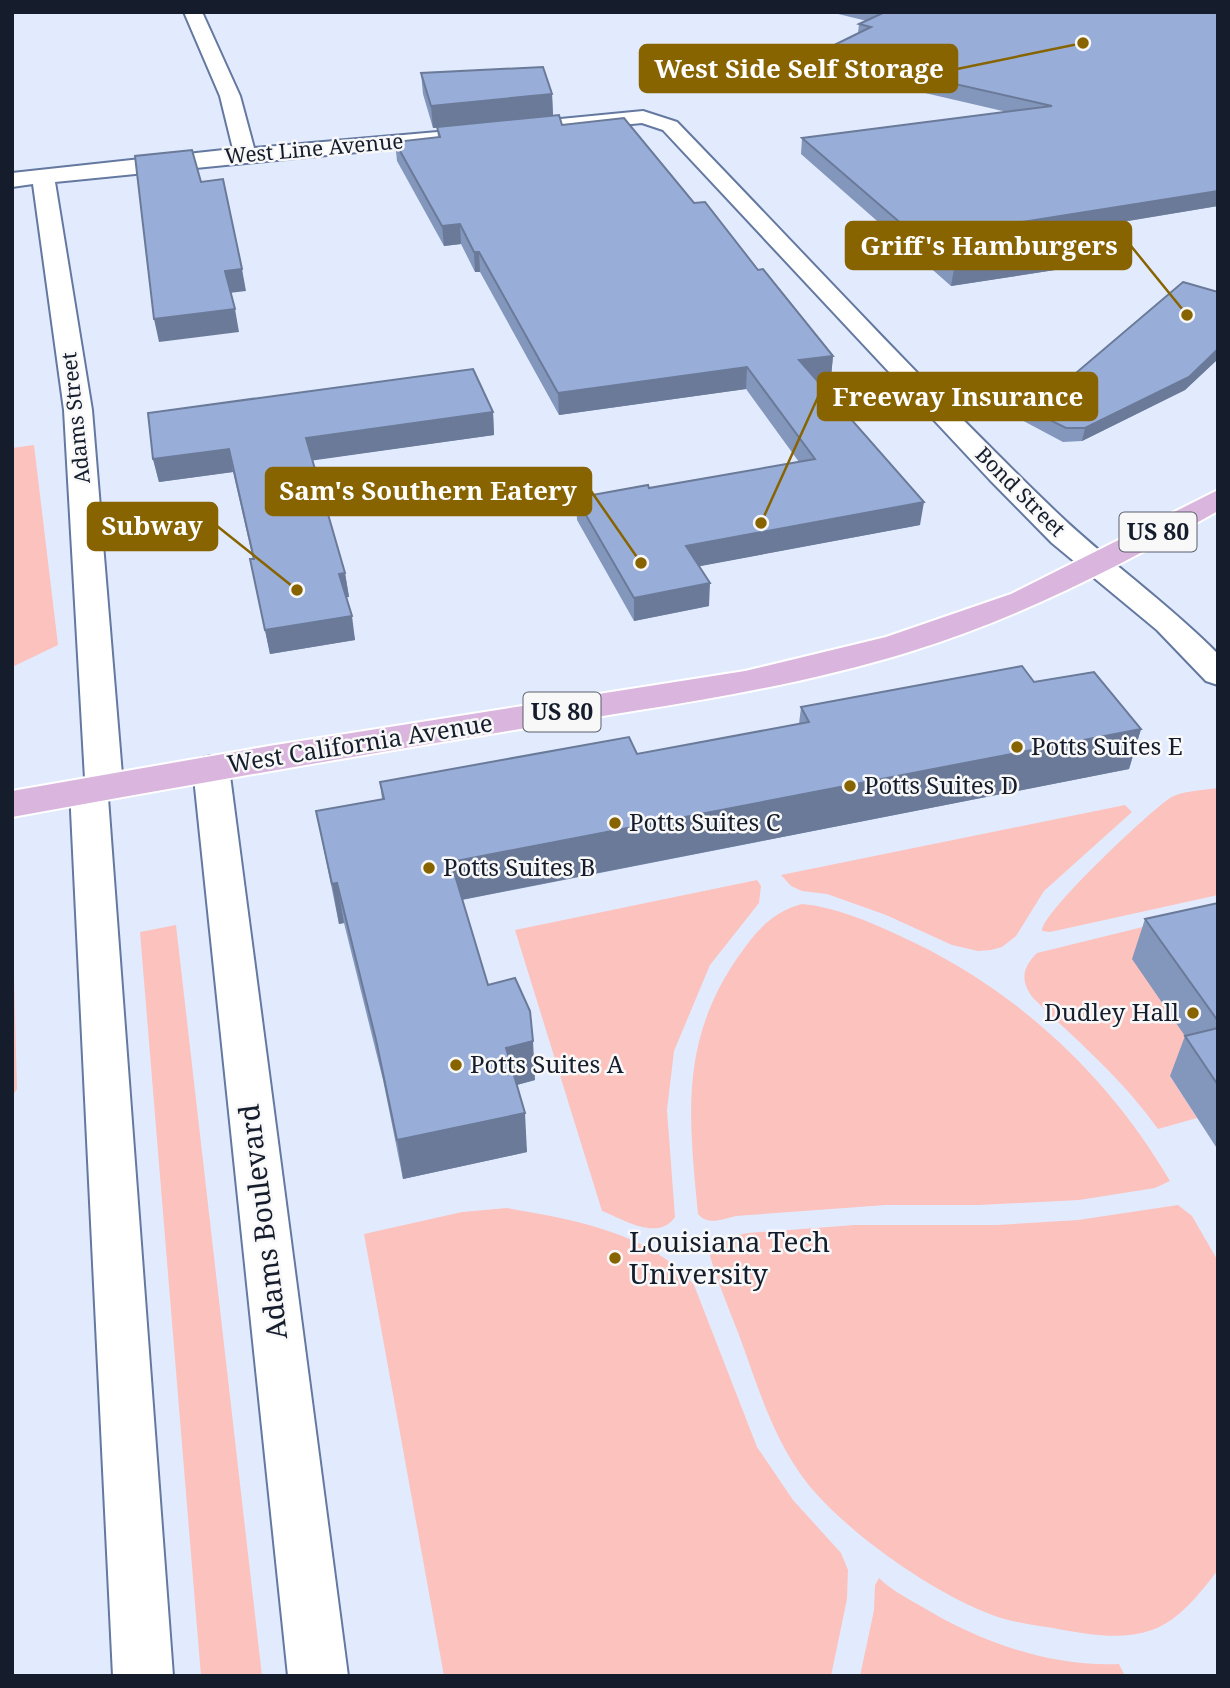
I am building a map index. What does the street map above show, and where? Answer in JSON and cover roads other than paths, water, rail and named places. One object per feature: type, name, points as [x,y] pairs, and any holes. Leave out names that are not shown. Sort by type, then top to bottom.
[{"type":"main road","name":"West California Avenue","points":[[12,804],[211,768],[745,682],[897,645],[1022,601],[1097,565],[1218,499]]},
{"type":"street","points":[[193,12],[230,96],[245,155]]},
{"type":"street","name":"West Line Avenue","points":[[12,180],[616,118],[657,119]]},
{"type":"street","name":"Bond Street","points":[[657,119],[670,126],[1000,474],[1097,565],[1169,623],[1218,674]]},
{"type":"street","name":"Adams Street","points":[[43,177],[78,410],[96,788]]},
{"type":"street","name":"Adams Boulevard","points":[[211,768],[318,1676]]},
{"type":"street","points":[[96,788],[143,1676]]},
{"type":"place","name":"West Side Self Storage","points":[[1083,43]]},
{"type":"place","name":"Griff's Hamburgers","points":[[1187,315]]},
{"type":"place","name":"Freeway Insurance","points":[[761,523]]},
{"type":"place","name":"Sam's Southern Eatery","points":[[641,563]]},
{"type":"place","name":"Subway","points":[[297,590]]},
{"type":"place","name":"Potts Suites E","points":[[1017,747]]},
{"type":"place","name":"Potts Suites D","points":[[850,786]]},
{"type":"place","name":"Potts Suites C","points":[[615,823]]},
{"type":"place","name":"Potts Suites B","points":[[429,868]]},
{"type":"place","name":"Dudley Hall","points":[[1193,1013]]},
{"type":"place","name":"Potts Suites A","points":[[456,1065]]},
{"type":"place","name":"Louisiana Tech University","points":[[615,1258]]}]
